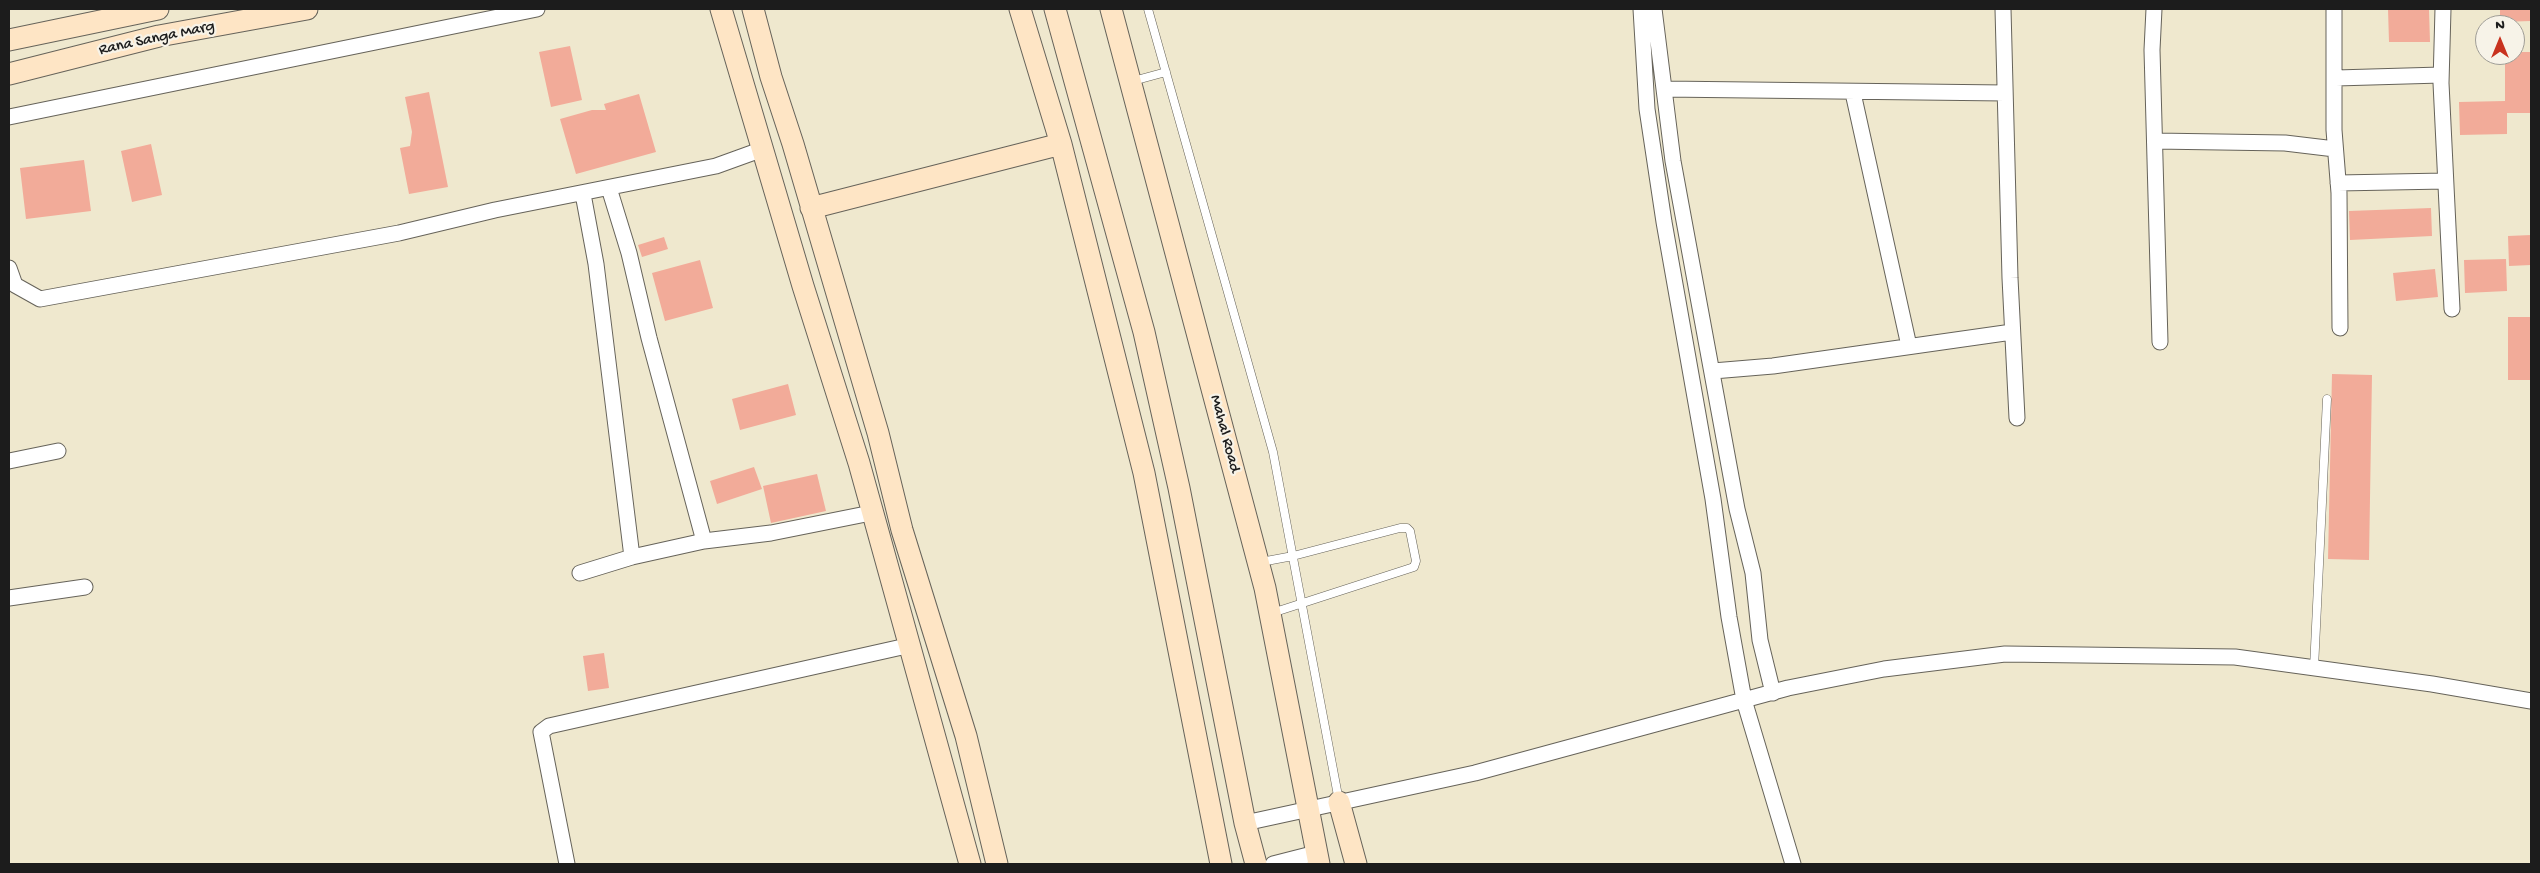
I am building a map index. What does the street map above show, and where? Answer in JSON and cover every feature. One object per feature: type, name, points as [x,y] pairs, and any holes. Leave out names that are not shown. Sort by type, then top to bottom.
[{"type":"main road","name":"Rana Sanga Marg","points":[[9,40],[158,9]]},
{"type":"main road","name":"Rana Sanga Marg","points":[[9,74],[159,36],[307,9]]},
{"type":"main road","points":[[721,9],[797,267],[858,463],[911,645],[970,864]]},
{"type":"main road","points":[[753,9],[771,77],[878,433],[902,530],[966,736],[997,864]]},
{"type":"main road","points":[[1020,9],[1061,144],[1144,474],[1221,864]]},
{"type":"main road","points":[[1055,9],[1132,291],[1180,488],[1245,823],[1256,864]]},
{"type":"main road","name":"Mahal Road","points":[[1111,9],[1259,562],[1317,858]]},
{"type":"main road","points":[[811,208],[1061,144]]},
{"type":"main road","points":[[1100,299],[1132,291]]},
{"type":"main road","points":[[1339,802],[1356,864]]},
{"type":"street","points":[[9,117],[537,9]]},
{"type":"street","points":[[1641,9],[1648,118],[1744,700],[1793,864]]},
{"type":"street","points":[[1654,9],[1673,161],[1737,509],[1752,572],[1760,640],[1773,693]]},
{"type":"street","points":[[2003,9],[2012,332],[2018,418]]},
{"type":"street","points":[[2154,9],[2152,50],[2160,342]]},
{"type":"street","points":[[2334,9],[2336,78],[2335,149],[2338,183],[2340,328]]},
{"type":"street","points":[[2443,9],[2441,75],[2452,309]]},
{"type":"street","points":[[2336,78],[2441,75]]},
{"type":"street","points":[[1664,89],[1853,93],[2005,93]]},
{"type":"street","points":[[1853,93],[1909,346]]},
{"type":"street","points":[[2155,141],[2285,143],[2335,149]]},
{"type":"street","points":[[9,268],[12,286],[40,299],[399,233],[495,210],[716,166],[763,149]]},
{"type":"street","points":[[2338,183],[2445,181]]},
{"type":"street","points":[[609,188],[629,253],[649,338],[704,541]]},
{"type":"street","points":[[583,194],[596,264],[614,394],[618,453],[632,557]]},
{"type":"street","points":[[1712,371],[1773,366],[2012,332]]},
{"type":"street","points":[[9,461],[58,451]]},
{"type":"street","points":[[580,572],[632,557],[704,541],[771,533],[871,513]]},
{"type":"street","points":[[9,598],[84,587]]},
{"type":"street","points":[[567,864],[541,732],[549,726],[911,645]]},
{"type":"street","points":[[1245,823],[1475,773],[1773,693],[1884,669],[2006,654],[2235,657],[2531,701]]},
{"type":"street","points":[[1273,864],[1317,858]]},
{"type":"lane","points":[[1148,9],[1273,452],[1339,802]]},
{"type":"lane","points":[[1131,82],[1166,72]]},
{"type":"lane","points":[[2314,668],[2327,399]]},
{"type":"lane","points":[[1259,562],[1293,556],[1400,528],[1407,528],[1410,532],[1416,561],[1414,567],[1270,613]]},
{"type":"building","points":[[2388,9],[2429,9],[2430,42],[2389,42]]},
{"type":"building","points":[[2500,9],[2531,9],[2531,21],[2525,21],[2525,15],[2500,15]]},
{"type":"building","points":[[570,46],[582,100],[551,107],[539,52]]},
{"type":"building","points":[[2525,52],[2531,52],[2531,113],[2507,113],[2507,134],[2460,135],[2459,102],[2505,101],[2505,65],[2525,65]]},
{"type":"building","points":[[429,92],[448,187],[409,194],[400,148],[410,146],[412,132],[405,97]]},
{"type":"building","points":[[639,94],[656,152],[576,174],[560,119],[592,110],[606,110],[604,104]]},
{"type":"building","points":[[151,144],[162,195],[132,202],[121,151]]},
{"type":"building","points":[[84,160],[91,211],[26,219],[20,168]]},
{"type":"building","points":[[2431,208],[2432,236],[2350,240],[2349,211]]},
{"type":"building","points":[[2531,235],[2531,265],[2509,266],[2508,236]]},
{"type":"building","points":[[664,237],[668,249],[642,257],[638,245]]},
{"type":"building","points":[[2506,259],[2507,291],[2465,293],[2464,260]]},
{"type":"building","points":[[700,260],[713,308],[665,321],[652,273]]},
{"type":"building","points":[[2435,269],[2438,297],[2396,301],[2393,273]]},
{"type":"building","points":[[2508,317],[2531,317],[2531,380],[2508,380]]},
{"type":"building","points":[[2332,374],[2372,375],[2369,560],[2328,559]]},
{"type":"building","points":[[788,384],[796,415],[740,430],[732,399]]},
{"type":"building","points":[[754,467],[762,489],[717,504],[710,481]]},
{"type":"building","points":[[817,474],[826,511],[771,523],[763,486]]},
{"type":"building","points":[[604,653],[609,688],[588,691],[583,656]]}]
